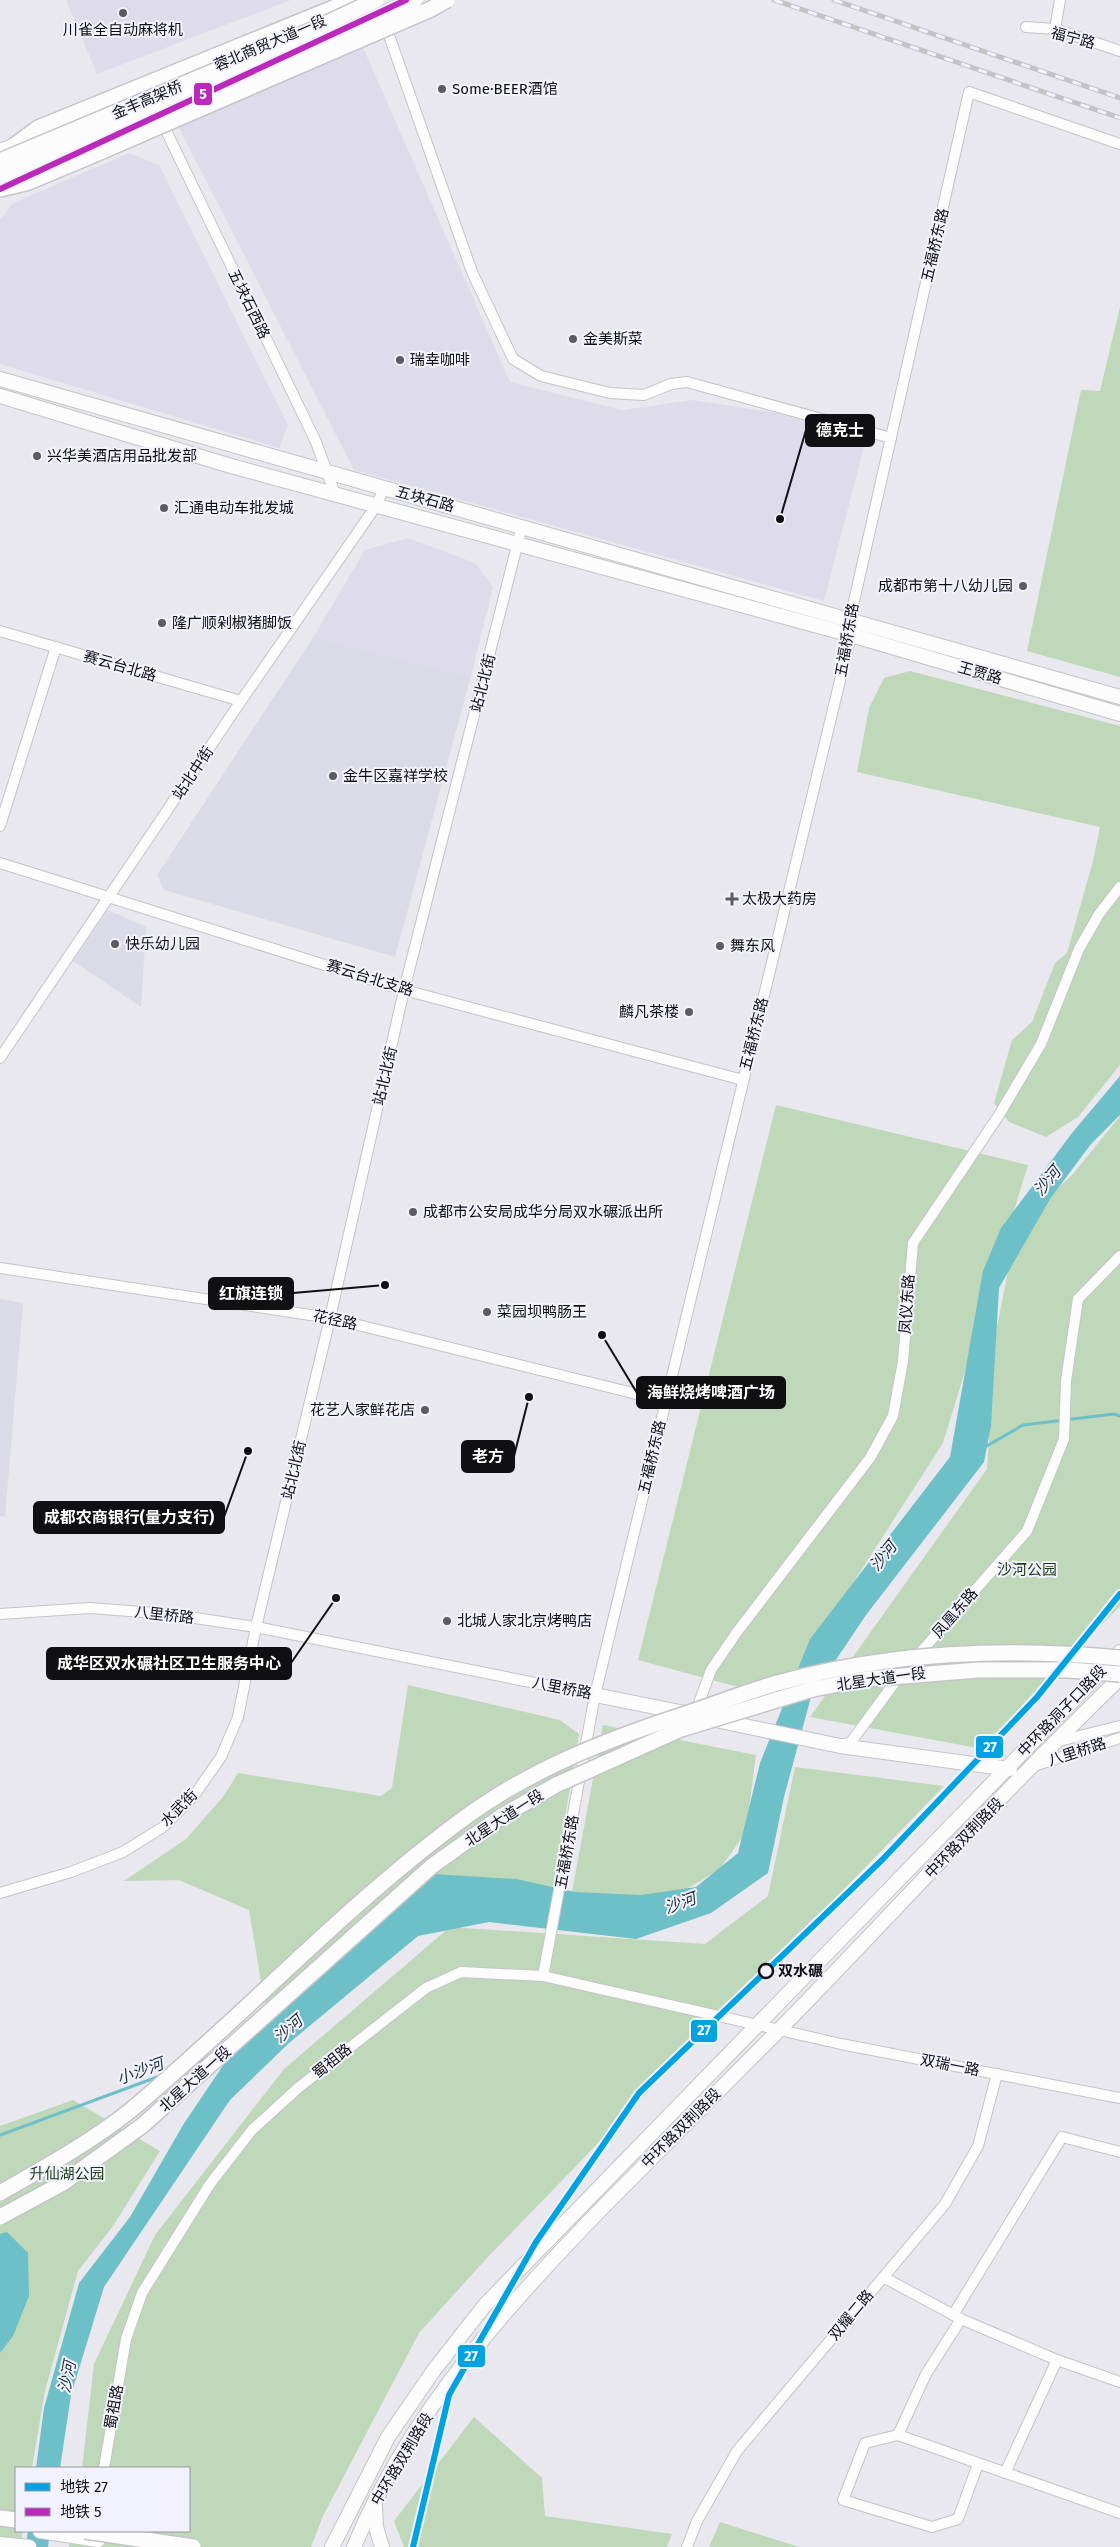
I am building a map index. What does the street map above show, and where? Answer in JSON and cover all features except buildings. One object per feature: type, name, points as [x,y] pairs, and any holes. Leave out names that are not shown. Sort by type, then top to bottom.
[{"type":"highway","points":[[15,145],[38,128],[353,0]]},
{"type":"highway","name":"金丰高架桥","points":[[0,161],[312,30],[374,0]]},
{"type":"highway","name":"金丰高架桥","points":[[0,176],[291,55],[415,0]]},
{"type":"highway","points":[[0,189],[26,183],[86,158],[447,0]]},
{"type":"highway","name":"北星大道一段","points":[[0,2193],[55,2162],[128,2112],[346,1915],[467,1816],[519,1783],[565,1759],[641,1728],[774,1684],[831,1671],[942,1653],[987,1651],[1059,1652],[1120,1658]]},
{"type":"highway","name":"北星大道一段","points":[[0,2217],[63,2183],[143,2125],[432,1866],[502,1816],[565,1781],[681,1729],[822,1687],[918,1673],[978,1670],[1069,1670],[1120,1674]]},
{"type":"highway","points":[[0,2518],[15,2525]]},
{"type":"highway","points":[[88,2537],[193,2547]]},
{"type":"main road","name":"蓉北商贸大道一段","points":[[0,151],[135,99],[374,0]]},
{"type":"main road","name":"蓉北商贸大道一段","points":[[0,185],[384,20],[424,0]]},
{"type":"main road","name":"五块石路","points":[[0,379],[850,619]]},
{"type":"main road","name":"五块石路","points":[[0,396],[231,466],[846,633]]},
{"type":"main road","name":"王贾路","points":[[850,619],[1120,697]]},
{"type":"main road","name":"王贾路","points":[[846,633],[1120,714]]},
{"type":"main road","name":"中环路洞子口路段","points":[[1005,1770],[1120,1652]]},
{"type":"main road","name":"中环路洞子口路段","points":[[1053,1743],[1120,1678]]},
{"type":"main road","name":"八里桥路","points":[[595,1695],[840,1746],[1005,1770],[1033,1766]]},
{"type":"main road","name":"中环路双荆路段","points":[[354,2547],[375,2502],[419,2426],[463,2361],[550,2262],[780,2028],[1053,1743]]},
{"type":"main road","name":"中环路双荆路段","points":[[332,2547],[388,2437],[434,2370],[485,2305],[1005,1770]]},
{"type":"main road","points":[[375,2502],[376,2526],[382,2547]]},
{"type":"main road","points":[[0,2525],[15,2525]]},
{"type":"main road","points":[[48,2532],[151,2547]]},
{"type":"main road","points":[[7,2545],[29,2547]]},
{"type":"street","points":[[374,0],[390,33],[472,272],[514,358],[541,376],[576,386],[610,393],[644,396],[671,384],[687,382],[891,438]]},
{"type":"street","points":[[1055,30],[1060,0]]},
{"type":"street","name":"福宁路","points":[[1026,27],[1055,30],[1120,51]]},
{"type":"street","name":"五福桥东路","points":[[543,1976],[595,1695],[743,1080],[850,619],[969,92],[1120,144]]},
{"type":"street","name":"五块石西路","points":[[159,116],[316,442],[335,494]]},
{"type":"street","name":"站北中街","points":[[0,1058],[376,506],[384,488]]},
{"type":"street","name":"站北北街","points":[[256,1627],[330,1318],[404,990],[522,526]]},
{"type":"street","name":"赛云台北路","points":[[0,631],[241,702]]},
{"type":"street","points":[[0,826],[56,647]]},
{"type":"street","name":"赛云台北支路","points":[[0,863],[111,896],[404,990],[743,1080]]},
{"type":"street","name":"凤仪东路","points":[[695,1715],[711,1670],[737,1632],[870,1458],[893,1416],[904,1361],[913,1242],[999,1115],[1042,1044],[1079,949],[1099,914],[1120,887]]},
{"type":"street","name":"凤凰东路","points":[[840,1746],[851,1742],[898,1678],[1026,1531],[1064,1439],[1066,1381],[1078,1300],[1120,1256]]},
{"type":"street","name":"花径路","points":[[0,1268],[330,1318],[665,1401]]},
{"type":"street","name":"八里桥路","points":[[0,1614],[90,1608],[168,1614],[256,1627],[595,1695]]},
{"type":"street","name":"水武街","points":[[0,1893],[71,1872],[124,1852],[162,1827],[193,1797],[221,1757],[238,1717],[256,1627]]},
{"type":"street","name":"八里桥路","points":[[1053,1743],[1120,1726]]},
{"type":"street","name":"八里桥路","points":[[1033,1766],[1120,1738]]},
{"type":"street","name":"蜀祖路","points":[[104,2467],[126,2339],[142,2293],[210,2184],[252,2130],[298,2088],[426,1988],[461,1972],[543,1976],[780,2028]]},
{"type":"street","name":"双瑞一路","points":[[780,2028],[841,2044],[1120,2098]]},
{"type":"street","name":"双耀二路","points":[[687,2547],[697,2521],[737,2451],[945,2204],[978,2146],[997,2074]]},
{"type":"street","points":[[898,2435],[926,2374],[957,2317],[1062,2137],[1120,2152]]},
{"type":"street","points":[[883,2277],[957,2317],[1056,2360],[1120,2382]]},
{"type":"street","points":[[1005,2473],[1056,2360]]},
{"type":"street","points":[[978,2464],[958,2519],[932,2527],[843,2500],[865,2443],[898,2435],[1120,2514]]},
{"type":"shaded area","points":[[66,0],[291,0],[97,74]]},
{"type":"shaded area","points":[[361,43],[510,382],[622,410],[692,400],[869,427],[824,601],[354,470],[173,116]]},
{"type":"shaded area","points":[[129,153],[159,165],[288,425],[279,448],[0,364],[0,220],[13,203]]},
{"type":"shaded area","points":[[408,538],[475,563],[493,587],[471,676],[314,636],[365,550]]},
{"type":"shaded area","name":"金牛区嘉祥学校","points":[[314,636],[471,676],[395,957],[164,890],[157,875]]},
{"type":"shaded area","name":"快乐幼儿园","points":[[108,910],[146,927],[141,1007],[73,961]]},
{"type":"shaded area","points":[[0,1299],[23,1303],[5,1517],[0,1516]]},
{"type":"green space","points":[[1120,307],[1120,677],[1027,651],[1081,390],[1100,391]]},
{"type":"green space","points":[[910,671],[1120,726],[1120,1065],[1078,1117],[1046,1137],[1009,1122],[994,1103],[1012,1040],[1032,1022],[1055,963],[1067,953],[1093,861],[1100,827],[857,772],[869,708],[884,678]]},
{"type":"green space","points":[[776,1105],[1028,1165],[943,1443],[779,1698],[638,1660]]},
{"type":"green space","name":"沙河公园","points":[[1120,1116],[1120,1606],[983,1749],[810,1717],[987,1469],[996,1332],[1008,1271],[1051,1195],[1073,1174]]},
{"type":"green space","points":[[408,1685],[560,1720],[579,1734],[553,1889],[456,1890],[269,2029],[249,1910],[179,1880],[124,1881],[186,1839],[223,1797],[238,1773],[381,1796],[392,1788]]},
{"type":"green space","points":[[603,1725],[756,1755],[746,1832],[719,1870],[685,1890],[640,1904],[571,1897]]},
{"type":"green space","points":[[795,1767],[944,1786],[487,2258],[419,2333],[323,2516],[311,2547],[69,2547],[72,2532],[190,2532],[190,2467],[82,2467],[94,2364],[155,2235],[284,2069],[450,1927],[705,1944],[768,1896]]},
{"type":"green space","name":"升仙湖公园","points":[[73,2100],[160,2151],[113,2226],[78,2271],[45,2391],[32,2467],[15,2467],[15,2532],[23,2532],[20,2547],[0,2547],[0,2126]]},
{"type":"green space","points":[[474,2417],[542,2478],[545,2516],[672,2534],[667,2547],[404,2547],[394,2521]]},
{"type":"green space","points":[[720,2522],[799,2547],[709,2547]]},
{"type":"water","name":"沙河","points":[[1120,1076],[1120,1115],[1091,1144],[1050,1199],[999,1288],[991,1426],[984,1462],[866,1615],[811,1697],[784,1797],[768,1873],[711,1913],[636,1939],[489,1922],[418,1936],[289,2043],[230,2100],[104,2287],[71,2395],[60,2467],[36,2467],[44,2408],[79,2283],[130,2217],[183,2125],[261,2009],[418,1873],[516,1879],[575,1892],[641,1895],[696,1887],[738,1853],[760,1763],[810,1639],[950,1457],[983,1271],[1001,1228],[1072,1133]]},
{"type":"water","points":[[7,2232],[28,2253],[29,2296],[13,2336],[0,2353],[0,2234]]},
{"type":"water","points":[[28,2532],[50,2532],[48,2547],[26,2547]]},
{"type":"waterway","points":[[985,1447],[1023,1425],[1114,1414],[1120,1416]]},
{"type":"waterway","name":"小沙河","points":[[192,2065],[207,2059]]},
{"type":"waterway","name":"小沙河","points":[[0,2135],[160,2076]]},
{"type":"railway","points":[[774,0],[1120,118]]},
{"type":"railway","points":[[834,0],[1120,98]]},
{"type":"metro line","name":"5","points":[[0,189],[406,0]]},
{"type":"metro line","name":"27","points":[[413,2547],[449,2395],[536,2242],[639,2093],[883,1859],[1037,1697],[1120,1594]]},
{"type":"place","name":"川雀全自动麻将机","points":[[123,13]]},
{"type":"place","name":"Some·BEER酒馆","points":[[442,89]]},
{"type":"place","name":"金美斯菜","points":[[573,339]]},
{"type":"place","name":"瑞幸咖啡","points":[[400,360]]},
{"type":"place","name":"兴华美酒店用品批发部","points":[[37,456]]},
{"type":"place","name":"汇通电动车批发城","points":[[164,508]]},
{"type":"place","name":"德克士","points":[[780,519]]},
{"type":"place","name":"成都市第十八幼儿园","points":[[1023,586]]},
{"type":"place","name":"隆广顺剁椒猪脚饭","points":[[162,623]]},
{"type":"place","name":"金牛区嘉祥学校","points":[[333,776]]},
{"type":"place","name":"太极大药房","points":[[732,899]]},
{"type":"place","name":"快乐幼儿园","points":[[115,944]]},
{"type":"place","name":"舞东风","points":[[720,946]]},
{"type":"place","name":"麟凡茶楼","points":[[689,1012]]},
{"type":"place","name":"成都市公安局成华分局双水碾派出所","points":[[413,1212]]},
{"type":"place","name":"红旗连锁","points":[[385,1285]]},
{"type":"place","name":"菜园坝鸭肠王","points":[[487,1312]]},
{"type":"place","name":"海鲜烧烤啤酒广场","points":[[602,1335]]},
{"type":"place","name":"老方","points":[[529,1397]]},
{"type":"place","name":"花艺人家鲜花店","points":[[425,1410]]},
{"type":"place","name":"成都农商银行(量力支行)","points":[[248,1451]]},
{"type":"place","name":"成华区双水碾社区卫生服务中心","points":[[336,1598]]},
{"type":"place","name":"北城人家北京烤鸭店","points":[[447,1621]]},
{"type":"place","name":"双水碾","points":[[766,1971]]}]
